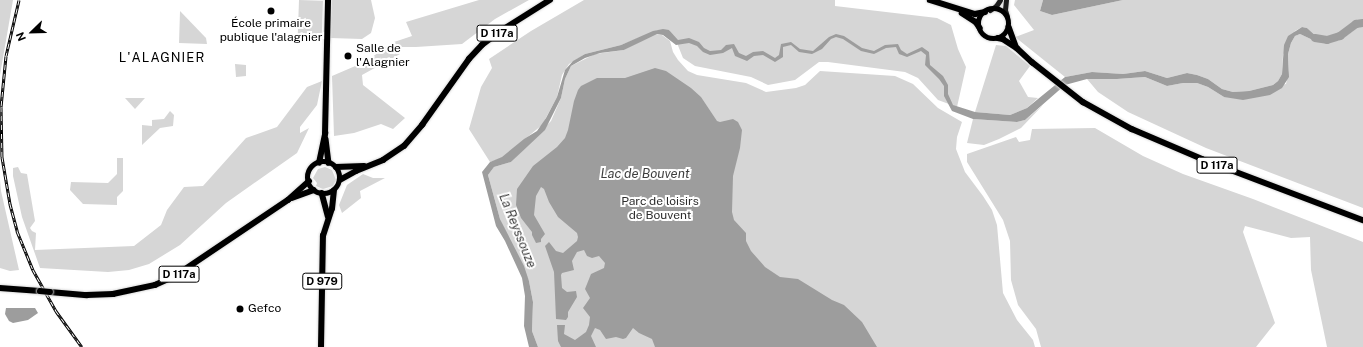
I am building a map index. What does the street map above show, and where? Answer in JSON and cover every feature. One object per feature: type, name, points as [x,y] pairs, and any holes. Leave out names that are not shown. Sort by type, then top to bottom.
[{"type":"main road","points":[[328,0],[325,134],[329,163]]},
{"type":"main road","name":"D 117a","points":[[340,180],[395,153],[412,138],[469,58],[499,32],[550,0]]},
{"type":"main road","points":[[930,0],[975,14],[999,10],[1007,16],[1009,27],[1005,34],[998,38],[986,36],[971,18],[955,9]]},
{"type":"main road","points":[[980,28],[980,19],[988,11]]},
{"type":"main road","name":"D 117a","points":[[1009,27],[1018,48]]},
{"type":"main road","name":"D 117a","points":[[998,38],[1003,39],[1018,48],[1045,73],[1077,97],[1109,117],[1157,141],[1363,220]]},
{"type":"main road","points":[[319,163],[329,163],[336,167],[340,180],[334,191],[322,194],[314,190],[309,181],[310,172],[319,163],[325,134]]},
{"type":"main road","name":"D 117a","points":[[336,167],[370,165]]},
{"type":"main road","name":"D 117a","points":[[0,288],[87,295],[113,294],[155,285],[190,267],[288,200],[309,181]]},
{"type":"main road","name":"D 117a","points":[[288,200],[314,190]]},
{"type":"main road","name":"D 979","points":[[321,347],[323,236],[328,216],[332,208],[334,191]]},
{"type":"main road","name":"D 979","points":[[322,194],[328,216]]},
{"type":"street","points":[[988,11],[996,6],[1000,0]]},
{"type":"street","points":[[1006,0],[1005,10],[1007,16]]},
{"type":"green space","points":[[0,0],[13,0],[0,75]]},
{"type":"green space","points":[[299,0],[323,1],[322,38],[298,37]]},
{"type":"green space","points":[[332,0],[371,0],[375,18],[371,33],[362,39],[330,38]]},
{"type":"green space","points":[[479,0],[529,0],[495,19],[462,44],[398,47],[394,42],[412,36],[406,22]]},
{"type":"green space","points":[[584,0],[835,0],[835,6],[937,18],[951,25],[958,49],[966,67],[957,107],[938,100],[918,78],[905,72],[828,62],[819,62],[795,80],[768,85],[751,77],[695,66],[683,58],[677,43],[669,30],[658,30],[621,45],[585,54],[569,64],[562,75],[557,97],[542,125],[502,158],[490,162],[469,129],[481,87],[492,68],[489,59],[531,31]]},
{"type":"green space","points":[[1015,0],[1043,0],[1040,11],[1052,15],[1123,0],[1363,0],[1363,20],[1337,34],[1324,37],[1317,37],[1307,28],[1302,27],[1295,31],[1283,55],[1282,74],[1278,81],[1273,85],[1249,91],[1233,92],[1222,89],[1208,79],[1187,73],[1167,78],[1145,71],[1123,74],[1092,72],[1065,77],[1015,37],[1034,30],[1014,5]]},
{"type":"green space","points":[[180,11],[206,38],[207,44],[179,43]]},
{"type":"green space","points":[[1358,25],[1363,26],[1363,208],[1206,148],[1128,112],[1098,92],[1087,79],[1145,77],[1167,86],[1183,83],[1197,83],[1208,87],[1224,97],[1286,84],[1289,71],[1288,54],[1295,36],[1300,34],[1317,42],[1325,43],[1341,40]]},
{"type":"green space","name":"Parc de loisirs de Bouvent","points":[[655,34],[662,35],[670,41],[673,52],[678,60],[688,71],[697,75],[746,83],[766,92],[796,88],[805,85],[820,71],[895,76],[913,84],[938,108],[962,122],[957,137],[956,149],[965,172],[992,210],[997,225],[1003,293],[1017,320],[1033,340],[1035,347],[538,347],[532,331],[533,302],[529,281],[500,219],[488,175],[494,167],[511,162],[551,121],[561,98],[565,79],[571,66],[595,54],[624,50]]},
{"type":"green space","points":[[996,45],[1006,46],[1030,66],[1019,81],[1028,97],[1038,98],[1027,108],[1010,115],[975,112]]},
{"type":"green space","points":[[387,46],[400,54],[362,75],[363,85],[405,118],[393,129],[381,124],[354,133],[334,136],[332,76],[367,61]]},
{"type":"green space","points":[[235,64],[246,65],[246,76],[236,77]]},
{"type":"green space","points":[[322,81],[317,105],[300,127],[300,133],[309,128],[297,153],[226,203],[180,245],[149,264],[129,270],[108,272],[40,268],[22,217],[13,176],[13,168],[18,167],[21,173],[27,174],[35,221],[30,228],[36,233],[35,250],[134,246],[161,225],[167,210],[184,187],[203,186],[246,138],[277,127],[307,87]]},
{"type":"green space","points":[[125,98],[145,98],[135,109]]},
{"type":"green space","points":[[1043,105],[1021,128],[999,139],[984,145],[967,143],[973,119],[1017,122],[1025,120]]},
{"type":"green space","points":[[170,111],[174,115],[173,126],[160,128],[142,145],[142,125],[152,126],[152,120],[164,119]]},
{"type":"green space","points":[[1095,128],[1143,156],[1183,174],[1253,199],[1363,242],[1363,347],[1327,347],[1311,270],[1310,237],[1291,238],[1245,226],[1243,232],[1275,323],[1256,347],[1041,347],[1036,329],[1018,305],[1011,280],[1010,241],[1003,220],[967,162],[967,154],[1016,137],[1019,142],[1030,140],[1032,129]]},
{"type":"green space","points":[[117,158],[123,158],[123,191],[117,197],[117,205],[83,204],[70,190],[71,182],[108,183],[117,174]]},
{"type":"green space","points":[[325,167],[332,170],[336,180],[333,186],[323,189],[316,186],[317,183],[313,178],[318,169]]},
{"type":"green space","points":[[363,174],[373,178],[385,178],[360,191],[361,198],[342,213],[339,205],[347,185]]},
{"type":"green space","points":[[0,180],[1,191],[19,270],[10,271],[0,268]]},
{"type":"water","points":[[1043,0],[1123,0],[1052,15],[1040,11]]},
{"type":"water","points":[[1302,27],[1307,28],[1317,37],[1324,37],[1325,43],[1317,42],[1300,34],[1295,36],[1288,54],[1289,77],[1282,88],[1270,95],[1243,100],[1224,97],[1208,87],[1197,83],[1183,83],[1167,86],[1145,77],[1087,79],[1065,85],[1025,120],[1017,122],[973,119],[952,111],[944,96],[944,86],[925,65],[926,55],[921,51],[907,57],[899,54],[896,47],[886,48],[874,54],[861,51],[843,39],[836,37],[831,39],[822,49],[812,54],[799,52],[791,45],[783,47],[783,57],[775,62],[763,55],[754,56],[747,61],[735,56],[732,48],[723,53],[710,55],[703,52],[697,46],[689,43],[676,45],[663,35],[657,34],[624,50],[600,53],[585,58],[571,66],[565,79],[561,98],[545,130],[511,162],[494,167],[488,175],[500,219],[524,266],[529,281],[533,302],[532,331],[538,347],[529,347],[524,326],[525,296],[522,278],[505,241],[496,226],[482,172],[490,162],[502,157],[524,139],[537,131],[557,97],[565,70],[573,61],[585,54],[621,45],[653,31],[663,29],[669,30],[678,40],[689,38],[699,42],[704,48],[710,51],[721,50],[726,45],[734,44],[739,53],[746,56],[753,52],[763,51],[775,58],[779,55],[781,44],[791,42],[800,49],[813,51],[829,37],[836,34],[844,36],[862,48],[874,51],[885,45],[898,44],[901,50],[907,54],[922,47],[929,52],[930,65],[943,76],[948,85],[948,94],[953,105],[975,112],[1010,115],[1027,108],[1065,77],[1092,72],[1123,74],[1145,71],[1167,78],[1187,73],[1208,79],[1222,89],[1233,92],[1249,91],[1273,85],[1278,81],[1282,74],[1284,45],[1288,36]]},
{"type":"water","name":"Lac de Bouvent","points":[[655,68],[666,71],[691,88],[701,97],[717,121],[720,122],[733,119],[738,122],[742,130],[740,148],[733,176],[732,212],[734,220],[746,233],[746,241],[751,251],[765,267],[780,277],[798,279],[832,300],[844,305],[862,322],[877,347],[655,347],[652,339],[639,333],[633,328],[626,338],[623,339],[616,337],[606,339],[600,330],[595,328],[591,336],[596,347],[561,347],[558,341],[557,325],[565,325],[564,334],[575,340],[586,332],[590,317],[583,308],[590,298],[585,289],[591,274],[604,268],[605,263],[599,256],[592,258],[587,256],[584,250],[577,252],[572,261],[574,270],[562,273],[561,275],[562,288],[567,292],[576,291],[577,297],[568,312],[568,317],[566,320],[556,319],[554,272],[545,246],[549,242],[556,251],[563,253],[577,241],[577,233],[558,217],[549,202],[544,189],[541,187],[536,196],[534,215],[545,234],[541,239],[541,242],[536,243],[532,232],[521,218],[516,205],[517,189],[533,166],[557,147],[565,138],[574,101],[581,86],[597,78],[625,78]]},
{"type":"water","points":[[6,308],[35,308],[38,313],[28,320],[13,323],[9,321],[5,314]]},
{"type":"waterway","name":"La Reyssouze","points":[[1315,38],[1327,40],[1340,36],[1356,24],[1363,23]]},
{"type":"railway","points":[[19,0],[6,56],[1,107],[2,157],[10,204],[17,231],[33,270],[56,311],[82,347]]},
{"type":"place","name":"École primaire publique l'alagnier","points":[[271,11]]},
{"type":"place","name":"Salle de l'Alagnier","points":[[348,56]]},
{"type":"place","name":"Gefco","points":[[240,309]]},
{"type":"district","name":"L'ALAGNIER","points":[[162,58]]}]
